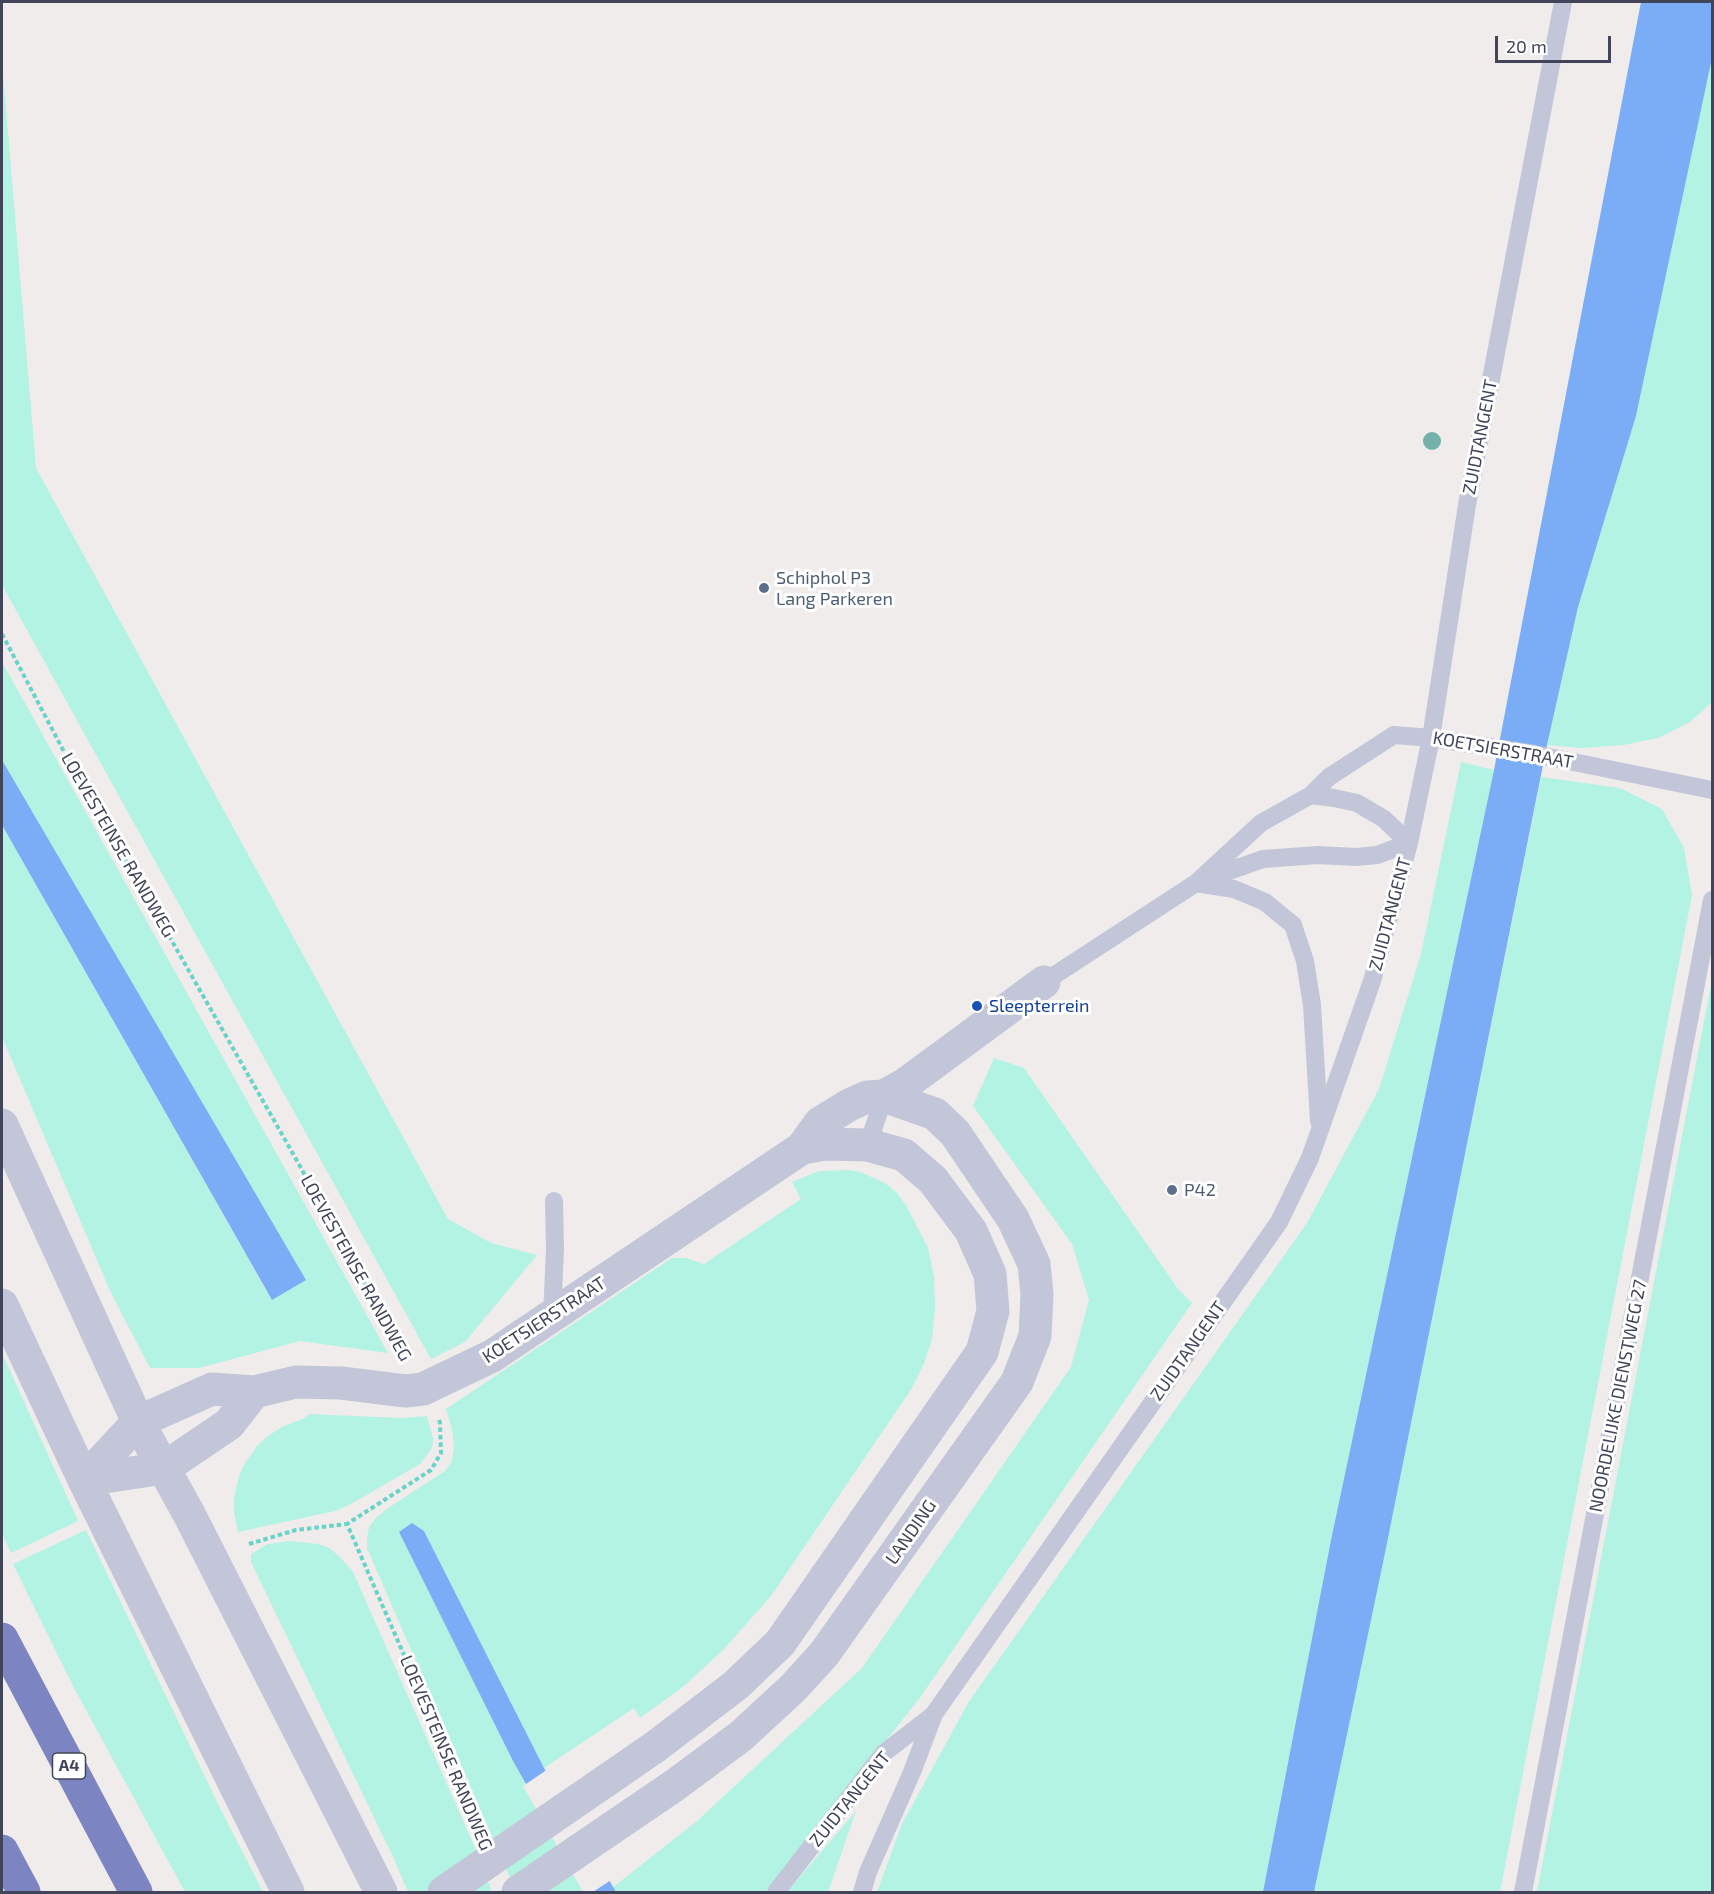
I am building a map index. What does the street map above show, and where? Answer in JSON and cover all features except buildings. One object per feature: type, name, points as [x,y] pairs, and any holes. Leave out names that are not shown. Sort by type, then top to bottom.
[{"type":"highway","name":"A4","points":[[2,1639],[136,1893]]},
{"type":"highway","points":[[2,1851],[24,1893]]},
{"type":"street","name":"KOETSIERSTRAAT","points":[[84,1480],[138,1422],[212,1389],[254,1392],[296,1382],[341,1383],[406,1391],[423,1389],[492,1356],[802,1148],[820,1123],[849,1105],[867,1097],[884,1096],[904,1085],[1044,982]]},
{"type":"street","name":"LANDING","points":[[518,1893],[675,1785],[741,1736],[793,1688],[824,1654],[1017,1382],[1035,1336],[1037,1294],[1034,1264],[1012,1219],[955,1133],[935,1114],[884,1096]]},
{"type":"street","points":[[2,1125],[138,1422],[164,1468],[381,1893]]},
{"type":"street","name":"KOETSIERSTRAAT","points":[[802,1148],[826,1144],[868,1145]]},
{"type":"street","points":[[444,1893],[655,1748],[736,1685],[780,1643],[982,1352],[993,1311],[993,1302],[990,1274],[971,1231],[933,1180],[904,1155],[868,1145]]},
{"type":"street","points":[[2,1305],[84,1480],[288,1893]]},
{"type":"street","points":[[84,1480],[164,1468],[229,1424],[254,1392]]},
{"type":"lane","name":"ZUIDTANGENT","points":[[862,1893],[868,1872],[912,1772],[934,1714],[1279,1222],[1310,1158],[1372,981],[1409,843],[1431,738],[1467,505],[1563,2]]},
{"type":"lane","name":"KOETSIERSTRAAT","points":[[1044,982],[1196,883],[1261,823],[1311,795],[1329,777],[1394,735],[1431,738],[1548,757],[1713,790]]},
{"type":"lane","points":[[1311,795],[1357,803],[1384,819],[1409,843]]},
{"type":"lane","name":"KOETSIERSTRAAT","points":[[1196,883],[1263,859],[1318,855],[1356,857],[1377,855],[1409,843]]},
{"type":"lane","points":[[1196,883],[1234,889],[1265,902],[1293,925],[1305,961],[1312,1005],[1320,1128]]},
{"type":"lane","name":"NOORDELIJKE DIENSTWEG 27","points":[[1523,1893],[1713,900]]},
{"type":"lane","points":[[868,1145],[884,1096]]},
{"type":"lane","points":[[552,1316],[555,1201]]},
{"type":"lane","name":"ZUIDTANGENT","points":[[776,1893],[885,1753],[934,1714]]},
{"type":"path","name":"LOEVESTEINSE RANDWEG","points":[[2,634],[62,748],[302,1169],[440,1423],[441,1453],[431,1470],[347,1524],[480,1830]]},
{"type":"path","points":[[249,1544],[296,1530],[347,1524]]},
{"type":"green space","points":[[1712,57],[1712,702],[1690,722],[1658,738],[1623,745],[1581,748],[1547,745],[1578,607],[1636,416]]},
{"type":"green space","points":[[2,61],[36,468],[448,1219],[491,1243],[537,1255],[465,1342],[431,1359],[2,585]]},
{"type":"green space","points":[[2,662],[388,1353],[300,1341],[199,1368],[150,1368],[111,1293],[2,1037],[2,825],[271,1299],[305,1280],[2,760]]},
{"type":"green space","points":[[1461,762],[1494,770],[1331,1540],[1263,1892],[877,1892],[902,1824],[968,1703],[1307,1223],[1379,1089],[1421,954]]},
{"type":"green space","points":[[1541,777],[1620,788],[1662,809],[1684,848],[1692,895],[1500,1892],[1314,1892],[1384,1558]]},
{"type":"green space","points":[[1712,980],[1712,1892],[1537,1892]]},
{"type":"green space","points":[[994,1058],[1024,1068],[1178,1289],[1192,1303],[919,1699],[765,1892],[616,1892],[612,1888],[697,1821],[862,1668],[1071,1367],[1089,1300],[1072,1244],[973,1106]]},
{"type":"green space","points":[[819,1171],[860,1172],[885,1183],[897,1193],[907,1207],[928,1248],[934,1277],[935,1309],[932,1339],[912,1388],[771,1596],[723,1650],[684,1686],[640,1718],[634,1708],[544,1768],[424,1531],[399,1532],[513,1761],[587,1892],[516,1892],[367,1548],[369,1527],[388,1508],[445,1471],[452,1461],[454,1448],[452,1429],[446,1409],[672,1258],[686,1258],[704,1264],[801,1199],[792,1182]]},
{"type":"green space","points":[[2,1353],[78,1521],[11,1553],[2,1534]]},
{"type":"green space","points":[[309,1414],[401,1418],[427,1416],[433,1438],[432,1448],[420,1464],[349,1505],[335,1511],[238,1532],[234,1498],[243,1466],[257,1446],[268,1436]]},
{"type":"green space","points":[[86,1530],[263,1892],[185,1892],[74,1688],[13,1564]]},
{"type":"green space","points":[[289,1541],[318,1544],[329,1548],[353,1572],[480,1859],[492,1892],[408,1892],[251,1562],[251,1554],[268,1544]]},
{"type":"green space","points":[[856,1811],[828,1892],[787,1892]]},
{"type":"water","points":[[1641,2],[1712,2],[1712,58],[1636,416],[1578,607],[1547,745],[1384,1558],[1314,1892],[1263,1892],[1331,1540],[1494,770]]},
{"type":"water","points":[[2,760],[306,1280],[272,1300],[2,825]]},
{"type":"water","points":[[412,1523],[424,1531],[544,1768],[616,1892],[587,1892],[513,1761],[399,1532]]},
{"type":"pier","points":[[548,1769],[611,1880],[593,1892],[583,1892],[523,1786]]},
{"type":"place","name":"Schiphol P3 Lang Parkeren","points":[[764,588]]},
{"type":"place","name":"Sleepterrein","points":[[977,1006]]},
{"type":"place","name":"P42","points":[[1172,1190]]}]
